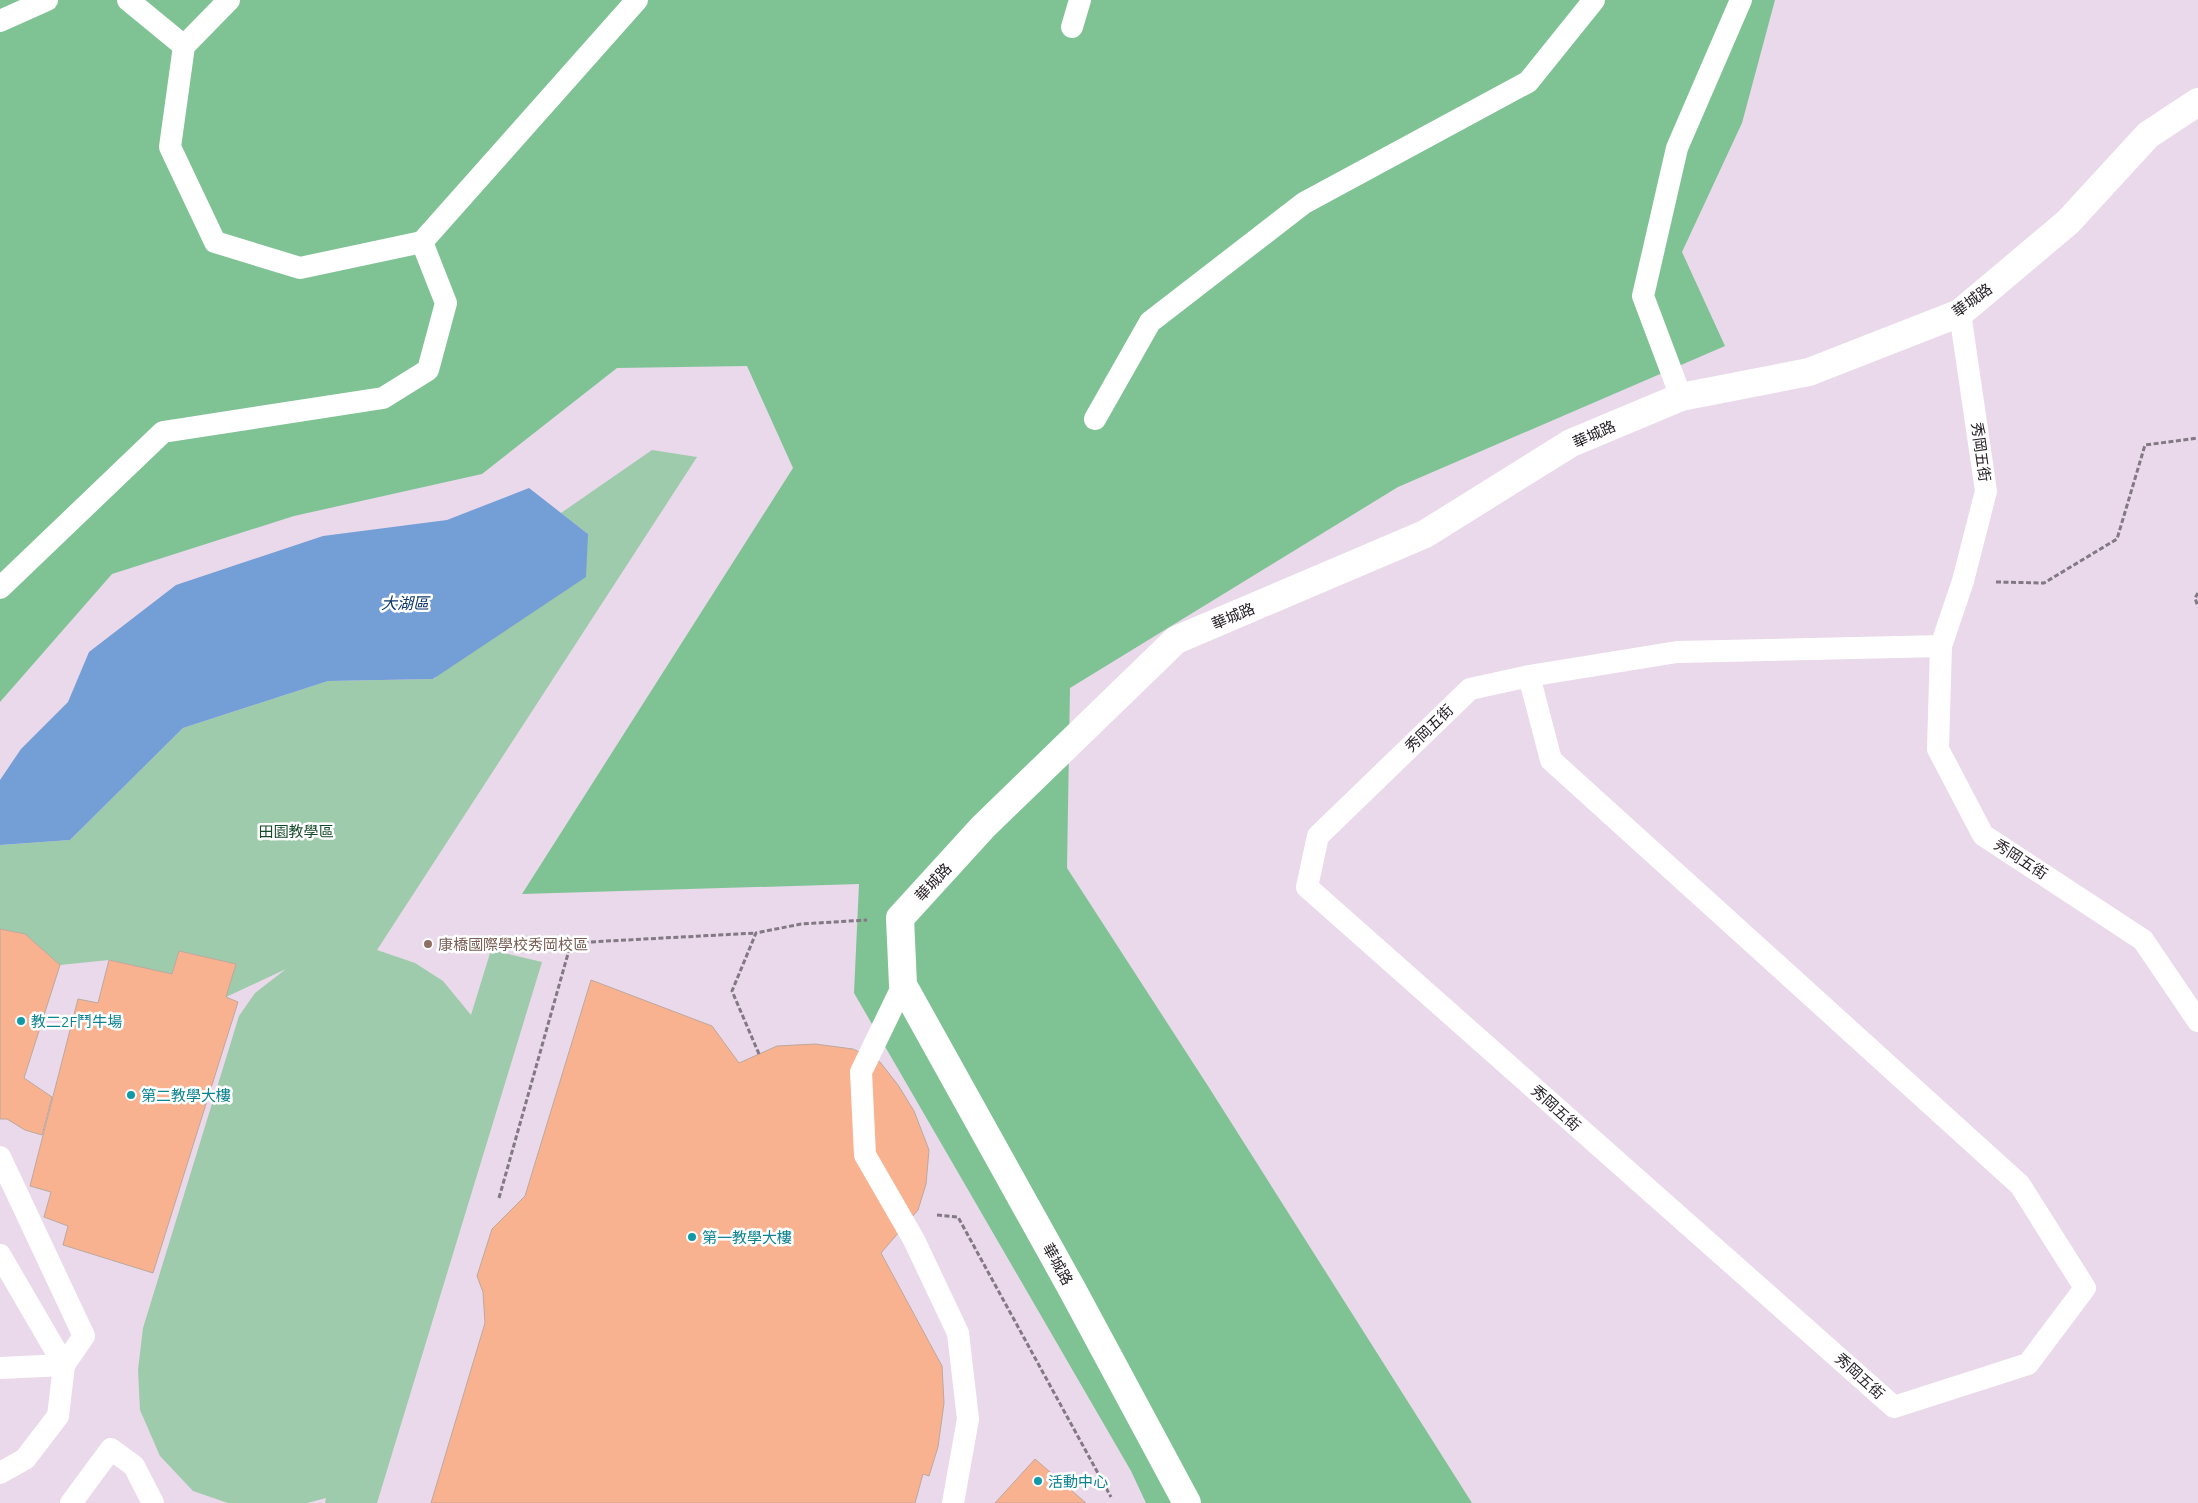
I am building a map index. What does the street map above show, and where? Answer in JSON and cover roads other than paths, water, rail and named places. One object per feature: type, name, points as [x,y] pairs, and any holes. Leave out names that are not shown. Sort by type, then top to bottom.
[{"type":"street","name":"華城路","points":[[1187,1503],[1072,1289],[902,985],[900,918],[983,828],[1176,640],[1425,534],[1571,443],[1681,396],[1809,372],[1960,312],[2068,222],[2148,135],[2198,102]]},
{"type":"lane","points":[[0,21],[47,0]]},
{"type":"lane","points":[[128,0],[184,46]]},
{"type":"lane","points":[[230,0],[184,46],[170,147],[215,242],[300,268],[422,242],[637,0]]},
{"type":"lane","points":[[1072,27],[1080,0]]},
{"type":"lane","points":[[1095,419],[1150,322],[1304,203],[1528,82],[1594,0]]},
{"type":"lane","points":[[1681,396],[1643,296],[1678,148],[1741,0]]},
{"type":"lane","points":[[0,588],[163,432],[383,398],[428,370],[446,303],[422,242]]},
{"type":"lane","name":"秀岡五街","points":[[1960,312],[1986,491],[1963,581],[1941,646],[1938,749],[1983,834],[2143,940],[2198,1021]]},
{"type":"lane","name":"秀岡五街","points":[[1530,676],[1551,760],[2020,1185],[2085,1288],[2028,1364],[1894,1407],[1307,887],[1318,836],[1470,689],[1530,676],[1677,652],[1941,646]]},
{"type":"lane","points":[[902,985],[861,1072],[865,1155],[914,1240],[958,1334],[968,1419],[953,1503]]},
{"type":"lane","points":[[0,1157],[84,1336],[64,1365],[58,1416],[25,1459],[0,1473]]},
{"type":"lane","points":[[0,1255],[64,1365]]},
{"type":"lane","points":[[0,1368],[64,1365]]},
{"type":"lane","points":[[71,1503],[111,1449],[134,1466],[153,1503]]},
{"type":"water","name":"大湖區","points":[[529,488],[588,534],[586,577],[433,679],[328,681],[183,728],[70,840],[0,845],[0,780],[21,749],[68,702],[89,652],[176,585],[323,536],[447,520]]},
{"type":"place","name":"康橋國際學校秀岡校區","points":[[428,944]]},
{"type":"place","name":"教二2F鬥牛場","points":[[21,1021]]},
{"type":"place","name":"第二教學大樓","points":[[131,1095]]},
{"type":"place","name":"第一教學大樓","points":[[692,1237]]},
{"type":"place","name":"活動中心","points":[[1038,1481]]},
{"type":"park label","name":"田園教學區","points":[[296,831]]}]
